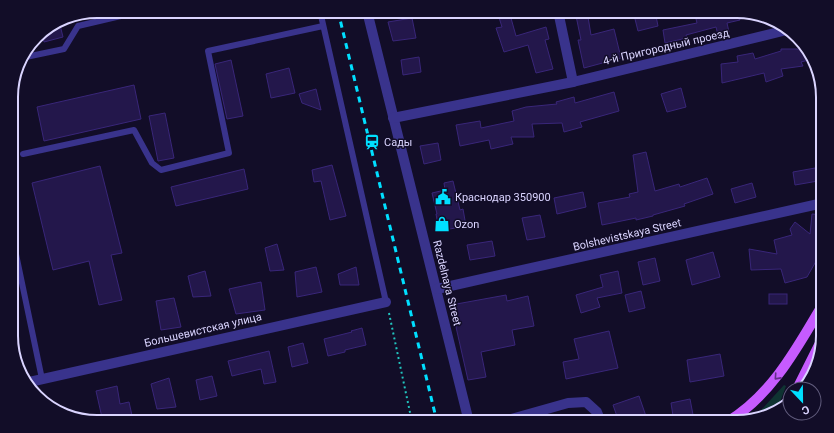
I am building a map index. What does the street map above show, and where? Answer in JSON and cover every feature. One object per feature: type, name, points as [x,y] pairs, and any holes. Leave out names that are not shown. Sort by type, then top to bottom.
[{"type":"main road","points":[[736,415],[755,401],[784,369],[816,316]]},
{"type":"main road","points":[[801,381],[813,358]]},
{"type":"street","name":"Razdelnaya Street","points":[[370,18],[393,118],[467,415]]},
{"type":"street","points":[[559,18],[573,82]]},
{"type":"street","name":"4-й Пригородный проезд","points":[[393,118],[573,82],[781,31]]},
{"type":"street","name":"Bolshevistskaya Street","points":[[437,289],[816,206]]},
{"type":"street","name":"Большевистская улица","points":[[32,381],[386,302]]},
{"type":"street","points":[[526,415],[568,403],[586,402],[598,415]]},
{"type":"lane","points":[[29,56],[64,49],[78,26],[112,18]]},
{"type":"lane","points":[[321,18],[386,302]]},
{"type":"lane","points":[[23,154],[134,130],[152,163],[161,170],[229,153],[208,51],[323,26]]},
{"type":"lane","points":[[18,264],[42,379]]},
{"type":"path","points":[[386,302],[410,415]]},
{"type":"green space","points":[[782,387],[782,397],[780,403],[759,412]]},
{"type":"building","points":[[412,18],[416,38],[393,41],[388,22]]},
{"type":"building","points":[[499,18],[511,18],[516,36],[546,27],[549,39],[545,40],[553,69],[536,73],[528,45],[504,52],[496,28],[502,27]]},
{"type":"building","points":[[576,18],[588,18],[591,35],[614,29],[621,58],[584,68],[578,40],[581,40]]},
{"type":"building","points":[[635,18],[656,18],[658,26],[638,31]]},
{"type":"building","points":[[696,18],[737,18],[740,20],[727,23],[729,32],[718,35],[716,27],[686,35],[687,38],[665,43],[663,30],[697,23]]},
{"type":"building","points":[[61,27],[63,37],[44,42],[45,38]]},
{"type":"building","points":[[781,49],[800,49],[806,61],[801,62],[803,66],[781,69],[783,76],[766,82],[764,73],[722,83],[721,64],[738,62],[737,56],[753,53],[755,59],[781,51]]},
{"type":"building","points":[[419,57],[421,72],[403,75],[401,60]]},
{"type":"building","points":[[231,60],[243,116],[227,119],[215,64]]},
{"type":"building","points":[[289,68],[295,93],[271,98],[266,74]]},
{"type":"building","points":[[134,85],[141,119],[44,141],[37,107]]},
{"type":"building","points":[[681,88],[686,107],[667,112],[661,94]]},
{"type":"building","points":[[316,89],[321,110],[302,103],[299,94]]},
{"type":"building","points":[[614,92],[619,111],[580,122],[582,127],[564,132],[562,123],[532,124],[534,137],[511,137],[513,144],[491,149],[489,140],[460,146],[456,125],[480,121],[481,128],[514,121],[512,111],[526,107],[557,104],[556,102],[574,97],[575,103]]},
{"type":"building","points":[[165,113],[174,158],[158,161],[149,116]]},
{"type":"building","points":[[438,143],[441,160],[424,164],[420,146]]},
{"type":"building","points":[[646,152],[655,191],[679,184],[680,187],[707,178],[713,194],[684,204],[685,206],[653,216],[602,225],[598,203],[630,197],[629,194],[638,192],[633,155]]},
{"type":"building","points":[[332,165],[346,216],[330,220],[321,181],[314,182],[312,170]]},
{"type":"building","points":[[100,166],[122,253],[111,255],[122,300],[99,305],[89,261],[53,270],[32,183]]},
{"type":"building","points":[[815,168],[816,181],[795,185],[793,172]]},
{"type":"building","points":[[244,169],[248,189],[176,206],[171,187]]},
{"type":"building","points":[[453,181],[460,210],[463,209],[466,226],[439,231],[432,193],[445,190],[444,183]]},
{"type":"building","points":[[752,183],[756,197],[735,203],[731,189]]},
{"type":"building","points":[[583,192],[586,207],[557,214],[554,198]]},
{"type":"building","points":[[812,214],[816,214],[816,261],[807,277],[785,283],[781,269],[751,270],[749,249],[777,254],[774,240],[792,235],[790,229],[795,222],[810,234]]},
{"type":"building","points":[[540,215],[545,237],[527,240],[522,218]]},
{"type":"building","points":[[492,241],[495,256],[470,260],[467,245]]},
{"type":"building","points":[[277,244],[284,270],[270,271],[265,248]]},
{"type":"building","points":[[713,252],[720,277],[692,285],[686,260]]},
{"type":"building","points":[[655,258],[660,281],[643,285],[638,262]]},
{"type":"building","points":[[316,267],[322,292],[297,297],[295,272]]},
{"type":"building","points":[[356,267],[359,285],[340,285],[338,274]]},
{"type":"building","points":[[205,271],[211,296],[193,297],[188,276]]},
{"type":"building","points":[[618,271],[622,293],[597,298],[600,307],[581,313],[576,295],[603,287],[600,275]]},
{"type":"building","points":[[261,282],[265,310],[236,314],[229,289]]},
{"type":"building","points":[[641,291],[645,308],[629,312],[625,295]]},
{"type":"building","points":[[769,294],[787,294],[787,304],[769,304]]},
{"type":"building","points":[[506,295],[507,301],[528,296],[534,326],[512,330],[515,345],[481,352],[486,377],[468,380],[451,305]]},
{"type":"building","points":[[174,298],[181,327],[161,330],[156,301]]},
{"type":"building","points":[[362,328],[366,345],[328,356],[324,339]]},
{"type":"building","points":[[609,331],[618,368],[566,379],[563,362],[579,359],[574,339]]},
{"type":"building","points":[[303,343],[308,363],[292,367],[288,347]]},
{"type":"building","points":[[269,351],[276,382],[264,384],[261,369],[232,376],[228,361]]},
{"type":"building","points":[[720,354],[724,376],[690,382],[687,360]]},
{"type":"building","points":[[212,376],[217,396],[200,400],[196,380]]},
{"type":"building","points":[[169,378],[176,407],[157,409],[151,384]]},
{"type":"building","points":[[117,386],[120,404],[129,402],[132,415],[101,415],[96,391]]},
{"type":"building","points":[[639,396],[646,415],[617,415],[613,405]]},
{"type":"building","points":[[690,399],[693,415],[673,415],[671,403]]},
{"type":"railway","points":[[340,18],[435,415]]},
{"type":"place","name":"Сады","points":[[372,142]]},
{"type":"place","name":"Краснодар 350900","points":[[443,197]]},
{"type":"place","name":"Ozon","points":[[442,224]]}]
